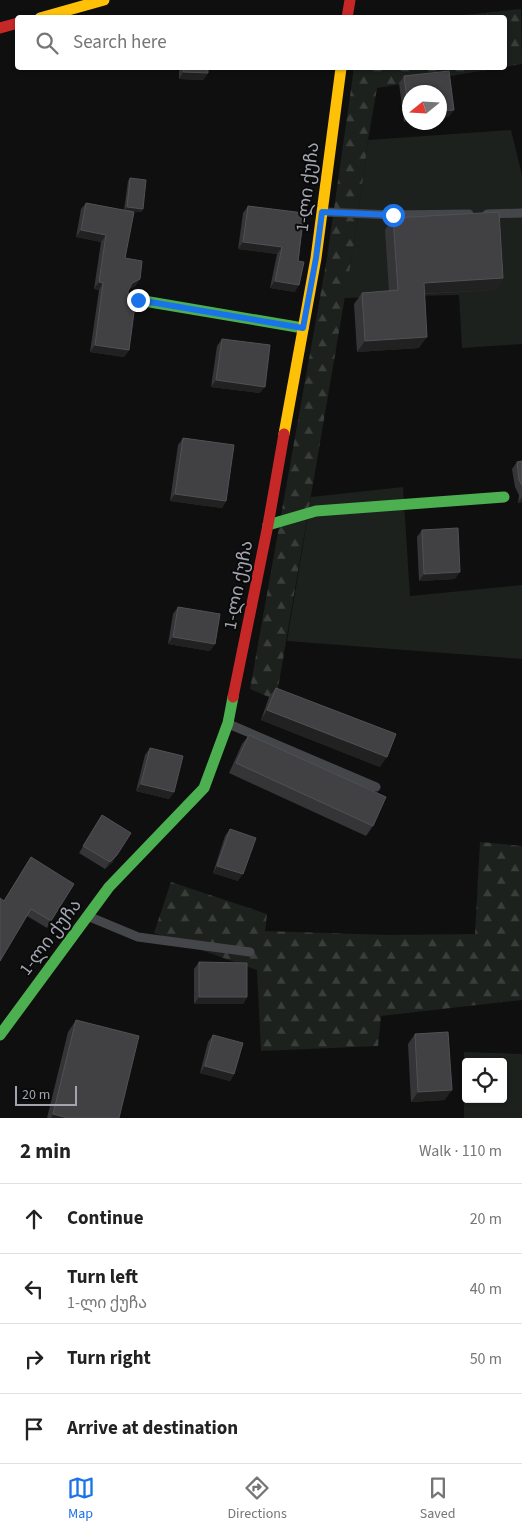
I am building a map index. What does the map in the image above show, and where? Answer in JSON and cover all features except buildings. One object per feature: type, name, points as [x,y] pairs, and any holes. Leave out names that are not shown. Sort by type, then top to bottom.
[{"type":"main road","points":[[51,15],[104,0]]},
{"type":"main road","points":[[348,15],[350,0]]},
{"type":"main road","points":[[0,28],[15,25]]},
{"type":"main road","name":"1-ლი ქუჩა","points":[[0,1035],[109,887],[204,788],[228,724],[268,525],[316,258],[341,70]]},
{"type":"main road","points":[[138,300],[303,328]]},
{"type":"main road","points":[[268,525],[316,511],[504,497]]},
{"type":"lane","points":[[322,212],[393,215],[522,213]]},
{"type":"lane","points":[[228,724],[376,787]]},
{"type":"lane","points":[[88,916],[138,937],[250,952]]},
{"type":"green space","points":[[521,9],[522,64],[507,67],[507,15],[463,15]]},
{"type":"green space","points":[[354,70],[487,70],[377,88],[356,232],[276,700],[250,689],[327,258]]},
{"type":"green space","points":[[511,130],[522,175],[522,344],[462,348],[459,295],[344,298],[356,232],[368,140]]},
{"type":"green space","points":[[403,487],[410,596],[522,585],[522,659],[287,641],[311,497]]},
{"type":"green space","points":[[480,842],[522,846],[522,1000],[381,1016],[378,1046],[261,1051],[257,970],[154,933],[171,882],[267,914],[265,931],[388,935],[475,934]]},
{"type":"green space","points":[[464,1052],[522,1054],[522,1118],[464,1118],[464,1103],[507,1103],[507,1058],[464,1058]]},
{"type":"traffic: fast","points":[[138,300],[303,328]]},
{"type":"traffic: fast","points":[[268,525],[316,511],[504,497]]},
{"type":"traffic: fast","points":[[0,1035],[109,887],[204,788],[228,723],[233,697]]},
{"type":"traffic: slow","points":[[51,15],[104,0]]},
{"type":"traffic: slow","points":[[284,434],[316,258],[341,70]]},
{"type":"traffic: jam","points":[[348,15],[350,0]]},
{"type":"traffic: jam","points":[[0,28],[15,24]]},
{"type":"traffic: jam","points":[[233,697],[268,525],[284,434]]},
{"type":"route","points":[[138,300],[303,328],[316,258],[322,212],[393,215]]}]
